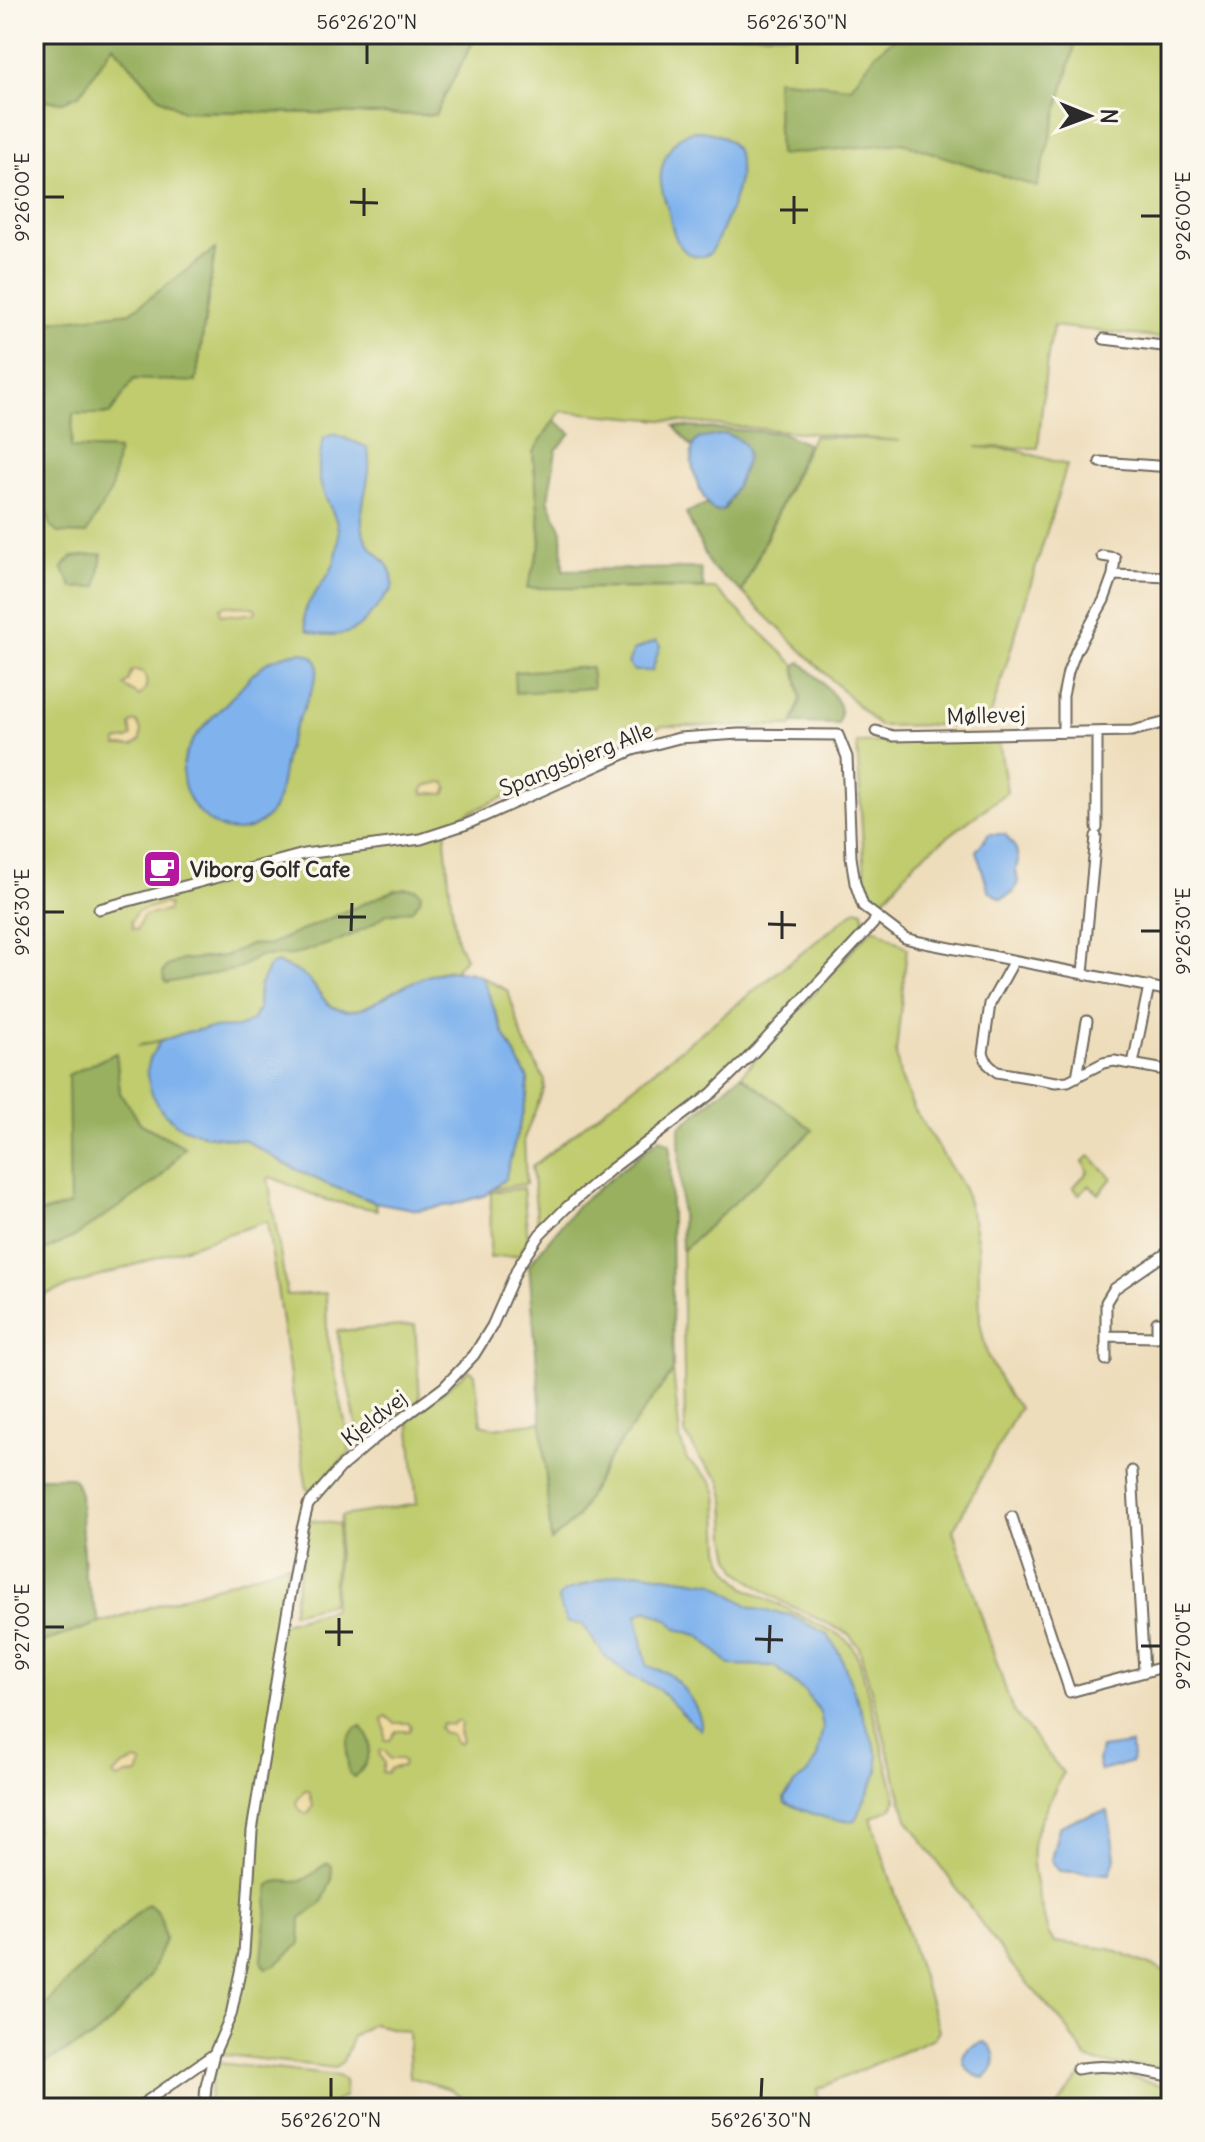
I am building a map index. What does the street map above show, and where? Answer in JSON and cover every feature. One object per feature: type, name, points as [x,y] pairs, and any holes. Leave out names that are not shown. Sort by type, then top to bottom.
[{"type":"street","points":[[1104,339],[1171,347]]},
{"type":"street","points":[[1100,462],[1171,467]]},
{"type":"street","points":[[1063,731],[1063,696],[1068,672],[1113,575],[1115,558],[1102,556]]},
{"type":"street","points":[[1113,575],[1171,577]]},
{"type":"street","name":"Møllevej","points":[[876,731],[893,736],[1132,731],[1171,721]]},
{"type":"street","points":[[1083,973],[1096,832],[1097,732]]},
{"type":"street","name":"Spangsbjerg Alle","points":[[99,909],[304,854],[421,839],[467,824],[633,750],[679,738],[739,734],[838,735],[847,757],[855,883],[863,906],[876,917],[905,938],[1171,991]]},
{"type":"street","name":"Kjeldvej","points":[[204,2108],[214,2054],[231,2015],[244,1953],[252,1831],[308,1505],[341,1467],[444,1387],[474,1355],[492,1326],[518,1267],[540,1234],[610,1170],[712,1093],[756,1050],[873,924],[876,917]]},
{"type":"street","points":[[1012,960],[990,1004],[983,1053],[988,1064],[997,1072],[1056,1082],[1068,1081],[1103,1063],[1114,1061],[1171,1071]]},
{"type":"street","points":[[1133,1064],[1149,986]]},
{"type":"street","points":[[1077,1077],[1087,1021]]},
{"type":"street","points":[[1106,1360],[1106,1302],[1114,1289],[1171,1250]]},
{"type":"street","points":[[1106,1336],[1157,1337],[1157,1322],[1171,1323]]},
{"type":"street","points":[[1132,1471],[1144,1671]]},
{"type":"street","points":[[1012,1517],[1070,1692],[1171,1665]]},
{"type":"street","points":[[137,2108],[214,2054]]},
{"type":"street","points":[[1077,2069],[1111,2066],[1171,2076]]},
{"type":"green space","points":[[34,34],[477,34],[435,115],[182,111],[160,98],[113,45],[80,94],[63,102],[34,99]]},
{"type":"green space","points":[[477,34],[1171,34],[1171,339],[1053,326],[1038,448],[976,447],[1016,450],[1067,465],[988,724],[879,726],[742,592],[813,436],[900,441],[561,411],[533,453],[541,543],[528,588],[716,589],[795,665],[801,697],[792,726],[662,726],[448,822],[445,840],[451,901],[457,941],[465,958],[455,970],[425,977],[370,1005],[348,1011],[330,1005],[306,978],[277,963],[259,986],[258,1010],[252,1021],[238,1028],[208,1028],[137,1046],[160,1042],[150,1059],[203,1135],[245,1140],[329,1185],[375,1202],[377,1210],[326,1200],[268,1178],[287,1295],[326,1293],[327,1334],[349,1442],[350,1452],[312,1491],[307,1490],[267,1221],[34,1298],[34,1256],[74,1237],[157,1180],[185,1147],[141,1124],[120,1093],[116,1053],[69,1075],[70,1205],[34,1215],[34,590],[44,588],[34,561],[34,457],[51,527],[117,450],[71,448],[73,414],[134,379],[196,381],[215,251],[131,312],[34,324],[34,99],[63,102],[113,45],[160,98],[182,111],[434,115]]},
{"type":"green space","points":[[900,34],[1078,34],[1037,187],[902,143],[779,155],[776,79],[851,87],[876,53]]},
{"type":"green space","points":[[215,249],[196,382],[134,379],[110,414],[73,414],[71,448],[118,450],[111,491],[86,534],[58,533],[51,527],[34,457],[34,324],[131,312]]},
{"type":"green space","points":[[554,420],[571,433],[556,450],[548,500],[562,531],[563,570],[700,568],[704,588],[527,588],[541,543],[533,452]]},
{"type":"green space","points":[[674,426],[783,433],[807,444],[742,592],[711,567],[686,513],[706,504],[714,511],[724,510],[745,465],[698,439],[692,447]]},
{"type":"green space","points":[[102,554],[97,587],[73,588],[62,568],[72,557]]},
{"type":"green space","points":[[801,662],[835,698],[840,712],[838,724],[793,723],[801,699],[795,665]]},
{"type":"green space","points":[[591,667],[593,688],[515,693],[514,672]]},
{"type":"green space","points":[[994,736],[1000,747],[1007,792],[917,860],[879,905],[865,879],[857,743]]},
{"type":"green space","points":[[405,888],[417,889],[421,893],[412,910],[387,914],[338,941],[293,955],[259,956],[238,969],[166,983],[164,980],[163,973],[167,966],[182,960],[225,956],[250,944],[268,945]]},
{"type":"green space","points":[[857,909],[863,911],[865,923],[742,1059],[538,1228],[532,1167]]},
{"type":"green space","points":[[873,929],[907,948],[896,1053],[900,1076],[913,1107],[964,1189],[978,1245],[980,1322],[987,1355],[1007,1393],[1019,1408],[953,1530],[1012,1709],[1063,1773],[1033,1844],[1036,1882],[1048,1933],[1054,1942],[1110,1949],[1171,1974],[1171,2069],[1100,2063],[1087,2059],[1067,2028],[1009,1962],[907,1819],[859,1647],[849,1634],[785,1603],[738,1571],[731,1558],[725,1497],[720,1479],[700,1459],[685,1433],[682,1251],[812,1130],[741,1075]]},
{"type":"green space","points":[[482,977],[508,991],[524,1042],[545,1080],[524,1138],[526,1184],[493,1189],[505,1178],[527,1096],[528,1079],[504,1034]]},
{"type":"green space","points":[[116,1053],[120,1093],[141,1124],[185,1147],[158,1180],[74,1237],[34,1256],[34,1215],[70,1205],[68,1075]]},
{"type":"green space","points":[[741,1075],[813,1130],[682,1251],[679,1128]]},
{"type":"green space","points":[[660,1138],[670,1144],[673,1371],[608,1460],[576,1519],[551,1541],[529,1264],[577,1206]]},
{"type":"green space","points":[[1090,1156],[1112,1178],[1099,1194],[1089,1185],[1079,1194],[1073,1187],[1088,1172],[1083,1161]]},
{"type":"green space","points":[[523,1188],[528,1240],[519,1255],[490,1258],[491,1192]]},
{"type":"green space","points":[[415,1325],[420,1400],[371,1438],[359,1438],[337,1331]]},
{"type":"green space","points":[[469,1370],[475,1374],[481,1424],[494,1428],[542,1422],[551,1541],[576,1519],[608,1460],[673,1371],[680,1439],[687,1460],[711,1480],[717,1493],[720,1548],[729,1571],[745,1588],[840,1635],[851,1644],[859,1659],[896,1799],[892,1808],[871,1818],[939,2030],[934,2038],[817,2089],[820,2108],[478,2108],[450,2089],[410,2077],[408,2032],[373,2024],[353,2036],[343,2061],[335,2068],[226,2055],[206,2056],[131,2108],[34,2108],[34,1837],[38,1816],[34,1798],[34,1645],[288,1564],[280,1624],[333,1609],[341,1516],[417,1504],[409,1419]]},
{"type":"green space","points":[[34,1477],[70,1477],[75,1481],[80,1494],[84,1574],[100,1623],[34,1645]]},
{"type":"green space","points":[[309,1520],[339,1524],[332,1603],[292,1613]]},
{"type":"green space","points":[[360,1726],[370,1745],[364,1766],[355,1777],[349,1773],[347,1746],[350,1735]]},
{"type":"green space","points":[[328,1863],[332,1866],[331,1881],[322,1903],[301,1918],[300,1944],[275,1965],[266,1968],[262,1959],[269,1885],[277,1881],[301,1881]]},
{"type":"green space","points":[[148,1904],[157,1911],[165,1940],[150,1976],[112,2021],[92,2038],[34,2068],[34,2023],[53,1996]]},
{"type":"green space","points":[[218,2063],[337,2076],[344,2079],[345,2096],[323,2108],[208,2108],[213,2071]]},
{"type":"green space","points":[[1108,2070],[1171,2088],[1171,2108],[1057,2108],[1083,2073]]},
{"type":"sand","points":[[225,605],[251,607],[256,611],[254,614],[221,615],[220,608]]},
{"type":"sand","points":[[135,670],[143,672],[146,682],[146,688],[139,696],[124,686]]},
{"type":"sand","points":[[137,722],[141,731],[140,741],[133,746],[117,746],[117,741],[132,736],[130,725]]},
{"type":"sand","points":[[442,782],[448,788],[445,794],[422,792],[425,786]]},
{"type":"sand","points":[[164,903],[169,906],[167,911],[143,916],[137,930],[133,929],[131,922],[136,912]]},
{"type":"sand","points":[[386,1716],[395,1723],[408,1723],[411,1726],[409,1731],[396,1731],[390,1740],[385,1740],[382,1719]]},
{"type":"sand","points":[[460,1721],[461,1725],[459,1732],[462,1741],[459,1744],[451,1734],[439,1728],[442,1723],[451,1725]]},
{"type":"sand","points":[[381,1750],[390,1759],[401,1759],[403,1766],[382,1772],[384,1763],[379,1753]]},
{"type":"sand","points":[[137,1761],[142,1764],[138,1774],[115,1778],[113,1775],[123,1766]]},
{"type":"sand","points":[[305,1790],[309,1790],[313,1806],[306,1814],[296,1802]]},
{"type":"water","points":[[689,132],[719,135],[731,143],[738,155],[740,168],[729,213],[713,249],[704,256],[685,252],[676,240],[661,176],[664,161],[677,140]]},
{"type":"water","points":[[334,434],[367,447],[369,469],[362,513],[364,535],[387,565],[393,580],[392,589],[361,625],[352,631],[332,635],[307,630],[304,618],[311,600],[332,567],[338,549],[338,527],[322,490],[319,470],[324,438]]},
{"type":"water","points":[[725,434],[741,441],[747,457],[723,510],[714,511],[697,483],[692,451],[698,439]]},
{"type":"water","points":[[656,641],[660,646],[652,671],[634,671],[628,663],[634,650]]},
{"type":"water","points":[[301,652],[313,657],[318,668],[289,743],[276,803],[267,817],[252,828],[237,831],[222,828],[196,808],[187,793],[183,777],[187,751],[204,726],[261,667],[278,657]]},
{"type":"water","points":[[989,834],[1005,834],[1016,849],[1018,882],[1013,893],[1001,899],[989,891],[976,851]]},
{"type":"water","points":[[277,963],[306,978],[330,1005],[348,1011],[366,1007],[434,974],[458,971],[482,977],[504,1034],[528,1079],[527,1096],[505,1179],[486,1195],[451,1205],[418,1210],[375,1202],[329,1185],[245,1140],[203,1135],[177,1125],[161,1110],[150,1090],[147,1071],[160,1042],[183,1033],[238,1027],[252,1021],[258,1010],[259,987],[269,966]]},
{"type":"water","points":[[637,1572],[713,1583],[749,1606],[790,1615],[827,1634],[840,1654],[878,1755],[878,1772],[855,1820],[829,1818],[785,1803],[784,1798],[795,1783],[808,1774],[817,1757],[823,1727],[820,1712],[804,1691],[774,1666],[730,1665],[700,1636],[677,1629],[668,1620],[647,1610],[637,1615],[647,1666],[665,1672],[684,1689],[699,1715],[701,1730],[657,1688],[629,1675],[605,1656],[582,1624],[568,1622],[559,1598],[564,1592],[616,1574]]},
{"type":"water","points":[[1131,1744],[1132,1762],[1101,1771],[1098,1761],[1101,1748]]},
{"type":"water","points":[[1108,1811],[1115,1858],[1110,1874],[1059,1871],[1051,1860],[1059,1827]]},
{"type":"water","points":[[985,2042],[993,2050],[995,2060],[985,2078],[971,2072],[963,2060],[969,2049]]},
{"type":"place","name":"Viborg Golf Cafe","points":[[162,869]]}]
